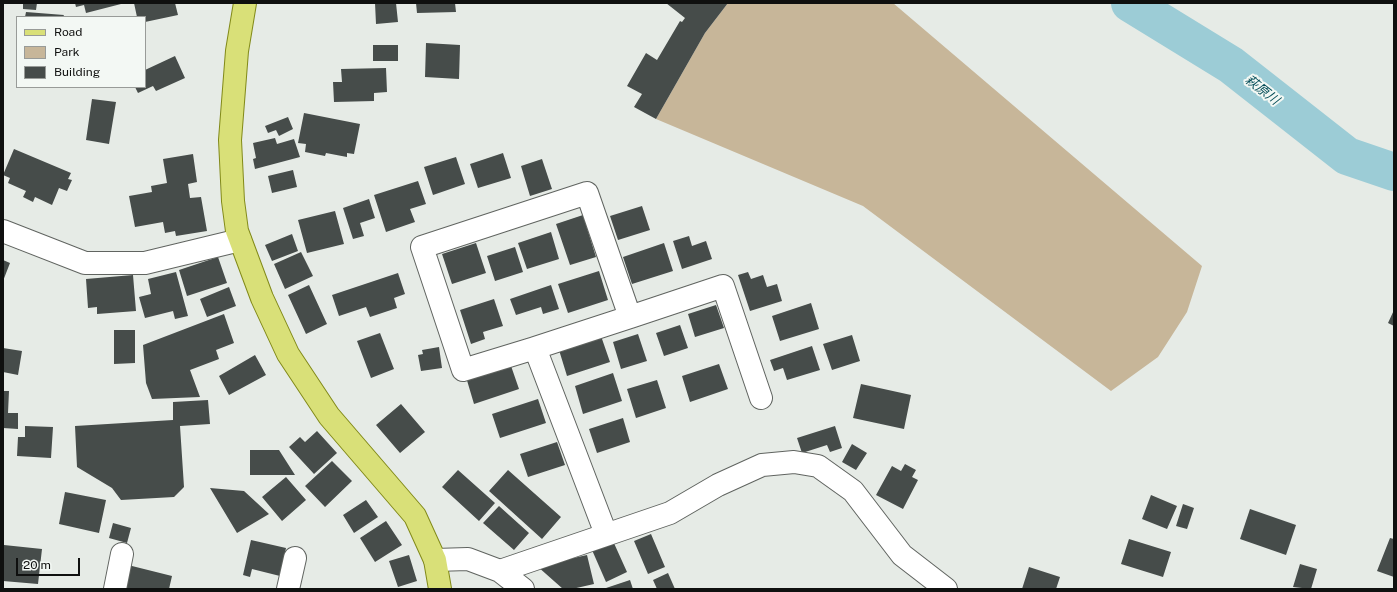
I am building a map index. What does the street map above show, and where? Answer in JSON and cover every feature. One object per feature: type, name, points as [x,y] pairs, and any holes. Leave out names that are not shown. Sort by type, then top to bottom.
[{"type":"main road","points":[[245,3],[237,51],[230,140],[233,201],[237,231],[262,298],[288,354],[329,416],[415,516],[435,560],[440,589]]},
{"type":"street","points":[[630,317],[587,193],[422,247],[464,370],[535,348],[630,317],[723,286],[761,398]]},
{"type":"street","points":[[3,231],[85,263],[145,263],[240,240]]},
{"type":"street","points":[[535,348],[606,534]]},
{"type":"street","points":[[500,571],[670,513],[718,485],[762,465],[794,462],[818,466],[853,491],[902,555],[946,589]]},
{"type":"street","points":[[115,589],[122,554]]},
{"type":"street","points":[[288,589],[295,558]]},
{"type":"street","points":[[435,560],[468,559],[500,571],[523,589]]},
{"type":"green space","points":[[728,3],[893,3],[1202,266],[1187,312],[1158,357],[1111,391],[863,206],[656,119],[705,33]]},
{"type":"building","points":[[23,3],[37,3],[36,10],[23,9]]},
{"type":"building","points":[[75,3],[121,4],[86,13],[84,5],[76,7]]},
{"type":"building","points":[[134,3],[175,3],[178,15],[146,22],[146,16],[137,16]]},
{"type":"building","points":[[375,3],[396,3],[398,22],[376,24]]},
{"type":"building","points":[[416,3],[455,3],[456,12],[417,13]]},
{"type":"building","points":[[666,3],[728,3],[705,33],[656,119],[634,107],[642,94],[627,86],[646,53],[657,60],[680,21],[682,22],[685,18]]},
{"type":"building","points":[[26,12],[64,15],[64,16],[25,16]]},
{"type":"building","points":[[426,43],[460,45],[459,79],[425,77]]},
{"type":"building","points":[[373,45],[398,45],[398,61],[373,61]]},
{"type":"building","points":[[175,56],[185,78],[156,91],[153,86],[138,93],[136,88],[146,88],[146,70]]},
{"type":"building","points":[[386,68],[387,92],[374,93],[374,101],[334,102],[333,82],[342,82],[341,69]]},
{"type":"building","points":[[92,99],[116,102],[109,144],[86,140]]},
{"type":"building","points":[[304,113],[360,124],[354,154],[347,153],[347,157],[326,153],[325,156],[305,152],[306,144],[298,143]]},
{"type":"building","points":[[288,117],[293,129],[279,136],[276,130],[268,133],[265,126]]},
{"type":"building","points":[[275,138],[277,144],[294,139],[300,157],[255,169],[253,159],[256,158],[253,143]]},
{"type":"building","points":[[14,149],[71,173],[68,179],[72,180],[67,191],[59,188],[52,205],[35,197],[33,202],[23,197],[26,191],[8,183],[10,178],[3,175]]},
{"type":"building","points":[[503,153],[511,178],[478,188],[470,164]]},
{"type":"building","points":[[193,154],[197,182],[188,184],[190,198],[201,197],[207,231],[176,236],[175,231],[165,233],[163,222],[135,227],[129,196],[152,192],[151,186],[167,183],[163,159]]},
{"type":"building","points":[[456,157],[465,184],[433,195],[424,167]]},
{"type":"building","points":[[542,159],[552,189],[530,196],[521,166]]},
{"type":"building","points":[[293,170],[297,187],[272,193],[268,176]]},
{"type":"building","points":[[418,181],[426,204],[410,209],[415,222],[386,232],[374,195]]},
{"type":"building","points":[[369,199],[375,218],[360,223],[364,236],[353,239],[343,208]]},
{"type":"building","points":[[642,206],[650,230],[618,240],[610,216]]},
{"type":"building","points":[[335,211],[344,244],[307,253],[298,220]]},
{"type":"building","points":[[583,215],[596,257],[570,265],[556,224]]},
{"type":"building","points":[[551,232],[559,259],[527,269],[518,243]]},
{"type":"building","points":[[292,234],[298,251],[272,261],[265,245]]},
{"type":"building","points":[[689,236],[692,246],[706,241],[712,259],[682,269],[673,241]]},
{"type":"building","points":[[476,243],[486,273],[452,284],[442,254]]},
{"type":"building","points":[[664,243],[673,271],[632,284],[623,257]]},
{"type":"building","points":[[515,247],[523,272],[495,281],[487,256]]},
{"type":"building","points":[[301,252],[313,276],[285,289],[274,264]]},
{"type":"building","points":[[218,257],[227,283],[187,296],[179,270]]},
{"type":"building","points":[[3,260],[10,263],[3,281]]},
{"type":"building","points":[[599,271],[608,300],[568,313],[558,284]]},
{"type":"building","points":[[176,272],[188,316],[175,319],[173,311],[145,318],[139,297],[151,294],[148,279]]},
{"type":"building","points":[[748,272],[751,279],[763,275],[767,287],[777,284],[782,301],[750,311],[738,275]]},
{"type":"building","points":[[398,273],[405,294],[394,298],[397,308],[370,317],[366,307],[339,316],[332,295]]},
{"type":"building","points":[[133,275],[136,311],[97,314],[97,307],[88,308],[86,279]]},
{"type":"building","points":[[309,285],[327,324],[306,334],[288,295]]},
{"type":"building","points":[[551,285],[559,309],[543,314],[541,307],[516,315],[510,299]]},
{"type":"building","points":[[229,287],[236,306],[207,317],[200,299]]},
{"type":"building","points":[[494,299],[503,326],[483,332],[485,339],[471,344],[460,310]]},
{"type":"building","points":[[811,303],[819,329],[780,341],[772,316]]},
{"type":"building","points":[[716,305],[724,328],[695,337],[688,314]]},
{"type":"building","points":[[1394,310],[1394,326],[1388,323]]},
{"type":"building","points":[[224,314],[234,343],[216,350],[219,359],[190,370],[200,397],[152,399],[146,383],[143,345]]},
{"type":"building","points":[[680,325],[688,348],[664,356],[656,333]]},
{"type":"building","points":[[114,330],[135,330],[135,363],[114,364]]},
{"type":"building","points":[[380,333],[394,369],[371,378],[357,341]]},
{"type":"building","points":[[638,334],[647,361],[621,369],[613,342]]},
{"type":"building","points":[[852,335],[860,361],[832,370],[823,344]]},
{"type":"building","points":[[601,336],[610,362],[567,376],[559,350]]},
{"type":"building","points":[[812,346],[820,370],[787,380],[783,368],[774,371],[770,360]]},
{"type":"building","points":[[439,347],[442,368],[421,371],[418,355],[423,354],[422,350]]},
{"type":"building","points":[[3,348],[22,351],[18,375],[3,372]]},
{"type":"building","points":[[255,355],[266,375],[229,395],[219,376]]},
{"type":"building","points":[[510,363],[519,389],[474,404],[466,377]]},
{"type":"building","points":[[719,364],[728,389],[690,402],[682,376]]},
{"type":"building","points":[[613,373],[622,401],[583,414],[575,386]]},
{"type":"building","points":[[657,380],[666,408],[636,418],[627,389]]},
{"type":"building","points":[[861,384],[911,395],[904,429],[853,418]]},
{"type":"building","points":[[3,391],[9,391],[8,413],[18,413],[18,429],[3,428]]},
{"type":"building","points":[[538,399],[546,423],[500,438],[492,414]]},
{"type":"building","points":[[208,400],[210,424],[180,426],[184,487],[174,497],[121,500],[112,488],[77,467],[75,426],[173,420],[173,402]]},
{"type":"building","points":[[401,404],[425,432],[400,453],[376,425]]},
{"type":"building","points":[[623,418],[630,442],[597,453],[589,429]]},
{"type":"building","points":[[25,426],[53,427],[51,458],[17,456],[18,437],[25,437]]},
{"type":"building","points":[[835,426],[842,448],[830,452],[827,445],[802,453],[797,438]]},
{"type":"building","points":[[317,431],[337,453],[314,474],[289,447],[300,437],[305,442]]},
{"type":"building","points":[[557,442],[565,465],[528,477],[520,454]]},
{"type":"building","points":[[852,444],[867,453],[856,470],[842,462]]},
{"type":"building","points":[[250,450],[279,450],[295,475],[250,475]]},
{"type":"building","points":[[332,461],[352,481],[325,507],[305,486]]},
{"type":"building","points":[[905,464],[916,470],[912,477],[918,480],[903,509],[876,495],[892,466],[901,471]]},
{"type":"building","points":[[458,470],[495,503],[479,521],[442,487]]},
{"type":"building","points":[[508,470],[561,517],[542,539],[489,491]]},
{"type":"building","points":[[286,477],[306,500],[282,521],[262,497]]},
{"type":"building","points":[[210,488],[244,491],[269,514],[237,533]]},
{"type":"building","points":[[65,492],[106,500],[99,533],[59,524]]},
{"type":"building","points":[[1151,495],[1177,506],[1167,529],[1142,519]]},
{"type":"building","points":[[366,500],[378,517],[354,533],[343,515]]},
{"type":"building","points":[[1183,504],[1194,508],[1187,529],[1176,526]]},
{"type":"building","points":[[499,506],[529,533],[514,550],[483,523]]},
{"type":"building","points":[[1250,509],[1296,525],[1286,555],[1240,539]]},
{"type":"building","points":[[386,521],[402,545],[375,562],[360,538]]},
{"type":"building","points":[[113,523],[131,528],[127,543],[109,538]]},
{"type":"building","points":[[651,534],[665,567],[648,574],[634,541]]},
{"type":"building","points":[[1390,538],[1394,539],[1394,577],[1377,571]]},
{"type":"building","points":[[1129,539],[1171,552],[1163,577],[1121,564]]},
{"type":"building","points":[[251,540],[286,548],[280,576],[252,569],[250,577],[243,575]]},
{"type":"building","points":[[613,541],[627,572],[606,582],[592,550]]},
{"type":"building","points":[[4,545],[42,549],[38,584],[3,581]]},
{"type":"building","points":[[409,555],[417,581],[398,587],[389,561]]},
{"type":"building","points":[[587,555],[594,584],[572,589],[563,589],[537,566]]},
{"type":"building","points":[[1300,564],[1317,569],[1311,589],[1293,587]]},
{"type":"building","points":[[128,565],[172,576],[169,589],[122,589]]},
{"type":"building","points":[[1029,567],[1060,577],[1056,589],[1022,589]]},
{"type":"building","points":[[668,573],[675,589],[657,589],[653,580]]},
{"type":"building","points":[[630,580],[633,589],[603,589]]},
{"type":"waterway","name":"萩原川","points":[[1130,3],[1231,65],[1347,156],[1394,172]]}]
